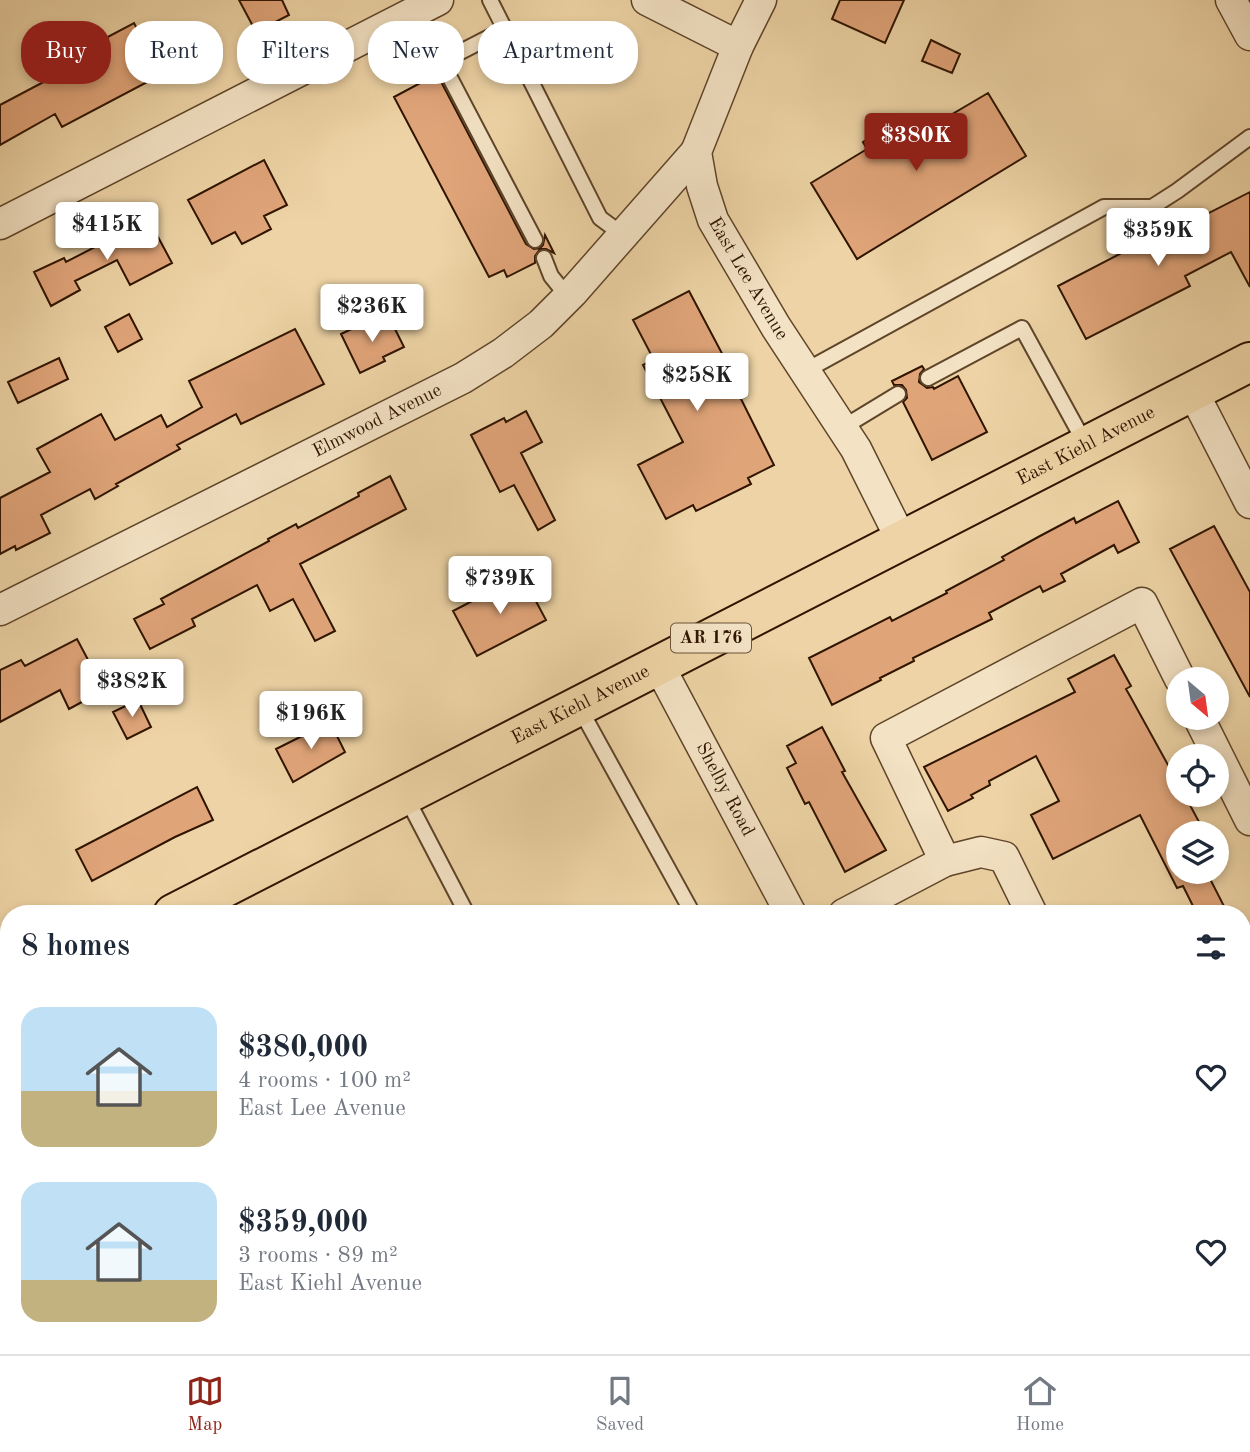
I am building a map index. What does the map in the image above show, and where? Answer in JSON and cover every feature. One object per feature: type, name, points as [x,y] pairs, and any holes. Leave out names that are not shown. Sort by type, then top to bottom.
[{"type":"main road","name":"East Kiehl Avenue","points":[[191,905],[1250,362]]},
{"type":"street","points":[[647,0],[738,46]]},
{"type":"street","points":[[696,152],[738,46],[761,0]]},
{"type":"street","points":[[1231,0],[1250,36]]},
{"type":"street","points":[[0,224],[426,6]]},
{"type":"street","name":"Elmwood Avenue","points":[[0,610],[463,378],[541,324],[696,152]]},
{"type":"street","name":"East Lee Avenue","points":[[696,152],[702,186],[713,220],[776,327],[856,449],[902,541]]},
{"type":"street","points":[[1193,392],[1250,503]]},
{"type":"street","points":[[945,861],[886,738],[1142,603],[1174,667]]},
{"type":"street","name":"Shelby Road","points":[[659,664],[786,905]]},
{"type":"street","points":[[1205,730],[1250,820]]},
{"type":"street","points":[[861,905],[945,861],[981,852],[1004,857],[1028,905]]},
{"type":"lane","points":[[490,0],[501,21]]},
{"type":"lane","points":[[453,84],[535,240]]},
{"type":"lane","points":[[533,84],[600,218],[623,235]]},
{"type":"lane","points":[[804,370],[1104,207],[1152,207],[1250,137]]},
{"type":"lane","points":[[544,258],[551,275],[568,297]]},
{"type":"lane","points":[[928,378],[1023,328],[1087,446]]},
{"type":"lane","points":[[842,428],[898,394]]},
{"type":"lane","points":[[578,706],[688,905]]},
{"type":"lane","points":[[405,795],[462,905]]},
{"type":"building","points":[[239,0],[282,0],[289,15],[277,21],[250,21]]},
{"type":"building","points":[[840,0],[904,0],[885,43],[832,19]]},
{"type":"building","points":[[125,28],[125,84],[143,84],[62,127],[55,114],[0,145],[0,105],[40,84],[111,84],[111,35]]},
{"type":"building","points":[[931,40],[960,54],[952,73],[922,61]]},
{"type":"building","points":[[418,84],[442,84],[526,244],[534,249],[540,248],[545,235],[554,253],[540,249],[535,256],[535,263],[507,277],[504,270],[489,277],[394,97]]},
{"type":"building","points":[[988,93],[1026,156],[857,259],[811,183],[867,149],[863,142],[890,125],[896,133],[914,122],[920,133]]},
{"type":"building","points":[[264,160],[287,205],[264,216],[271,229],[242,244],[235,232],[212,244],[188,200]]},
{"type":"building","points":[[1250,192],[1250,287],[1231,252],[1185,276],[1190,286],[1086,339],[1058,286],[1162,232],[1164,236]]},
{"type":"building","points":[[145,221],[147,224],[150,222],[172,263],[130,285],[117,260],[75,281],[80,290],[51,306],[34,272],[64,258],[66,262]]},
{"type":"building","points":[[689,291],[745,397],[741,399],[774,465],[748,478],[751,484],[696,511],[693,505],[666,519],[638,465],[683,442],[643,365],[654,360],[633,320]]},
{"type":"building","points":[[129,314],[142,339],[118,352],[105,327]]},
{"type":"building","points":[[389,317],[404,347],[383,357],[385,361],[360,373],[341,334],[364,323],[367,328]]},
{"type":"building","points":[[295,329],[324,384],[241,424],[236,414],[177,445],[180,449],[116,484],[118,486],[95,499],[90,489],[41,515],[50,533],[16,550],[15,546],[0,554],[0,498],[50,472],[37,449],[101,414],[115,440],[161,415],[167,427],[202,407],[189,381]]},
{"type":"building","points":[[59,358],[68,379],[18,403],[8,382]]},
{"type":"building","points":[[922,366],[924,369],[919,382],[927,388],[934,389],[958,376],[987,432],[932,460],[903,402],[907,398],[906,390],[902,385],[894,385],[892,381]]},
{"type":"building","points":[[526,411],[542,442],[521,453],[555,520],[538,530],[514,485],[500,492],[471,435],[504,418],[506,422]]},
{"type":"building","points":[[390,476],[406,509],[300,564],[335,631],[315,641],[293,599],[270,611],[257,585],[192,619],[195,626],[150,649],[134,619],[164,604],[161,599],[296,524],[298,528],[359,496],[358,493]]},
{"type":"building","points":[[1118,501],[1139,542],[1118,553],[1114,545],[1061,574],[1065,581],[1043,592],[1040,586],[989,613],[992,619],[913,658],[914,661],[832,705],[809,658],[890,617],[892,621],[947,593],[946,591],[1004,560],[1002,557],[1074,518],[1076,523]]},
{"type":"building","points":[[1214,526],[1250,592],[1250,697],[1170,549]]},
{"type":"building","points":[[522,575],[546,620],[477,656],[453,611]]},
{"type":"building","points":[[77,639],[104,690],[69,709],[60,690],[0,722],[0,670],[21,660],[25,666]]},
{"type":"building","points":[[1114,655],[1131,686],[1126,689],[1166,761],[1166,807],[1191,807],[1199,821],[1166,821],[1166,866],[1140,815],[1053,859],[1031,815],[1059,801],[1036,756],[989,781],[990,785],[971,795],[973,798],[948,811],[924,767],[1075,692],[1068,679]]},
{"type":"building","points":[[138,700],[151,727],[127,739],[113,712]]},
{"type":"building","points":[[330,722],[345,752],[293,782],[276,749]]},
{"type":"building","points":[[822,727],[845,771],[842,772],[886,850],[845,872],[809,802],[805,804],[787,768],[796,763],[787,746]]},
{"type":"building","points":[[197,787],[213,820],[92,881],[76,850]]},
{"type":"building","points":[[1175,884],[1213,884],[1223,905],[1192,905],[1183,886],[1177,888]]}]
